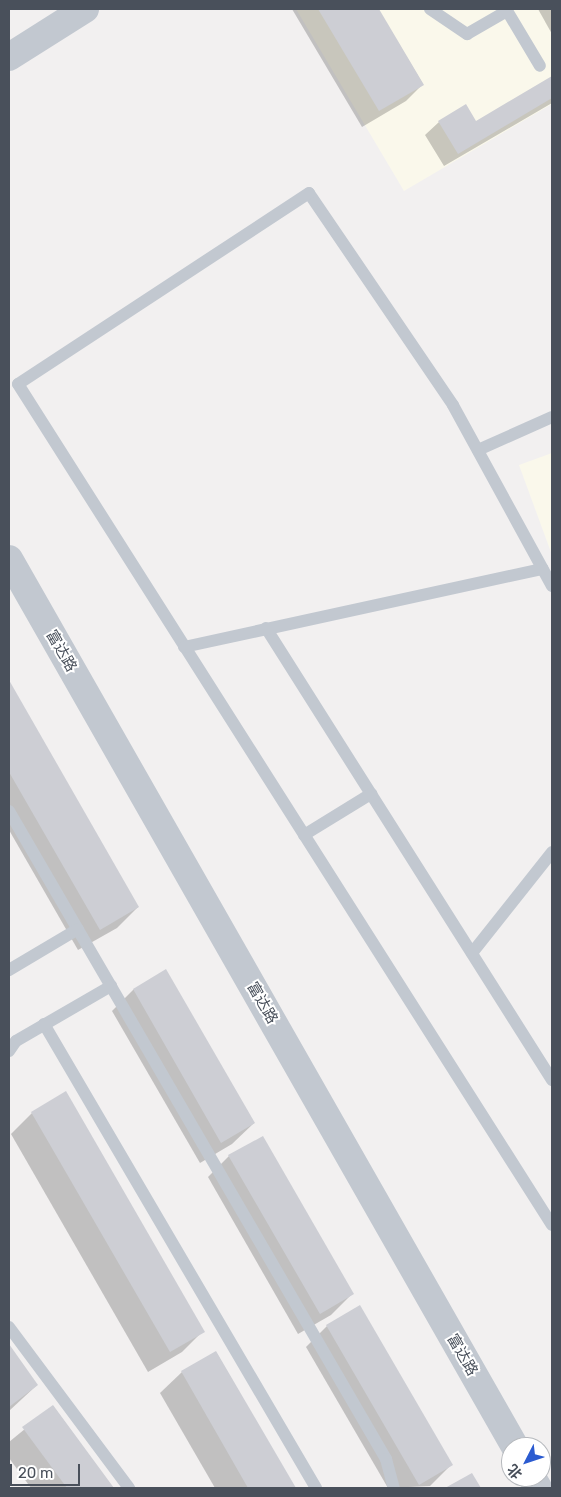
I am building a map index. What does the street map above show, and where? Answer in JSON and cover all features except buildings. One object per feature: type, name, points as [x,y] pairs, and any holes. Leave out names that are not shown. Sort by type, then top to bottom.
[{"type":"street","points":[[9,57],[86,9]]},
{"type":"street","name":"富达路","points":[[9,559],[509,1437]]},
{"type":"lane","points":[[430,9],[467,34],[506,10],[540,66]]},
{"type":"lane","points":[[552,586],[454,405],[309,193],[18,384],[552,1225]]},
{"type":"lane","points":[[478,450],[552,417]]},
{"type":"lane","points":[[184,647],[543,569]]},
{"type":"lane","points":[[266,628],[552,1080]]},
{"type":"lane","points":[[304,835],[371,794]]},
{"type":"lane","points":[[9,811],[386,1459],[394,1488]]},
{"type":"lane","points":[[472,953],[552,852]]},
{"type":"lane","points":[[9,970],[78,929]]},
{"type":"lane","points":[[9,1051],[16,1041],[111,986]]},
{"type":"lane","points":[[44,1024],[316,1488]]},
{"type":"lane","points":[[9,1327],[129,1488]]},
{"type":"shaded area","points":[[296,9],[552,9],[552,104],[404,191]]},
{"type":"shaded area","points":[[552,453],[552,555],[519,465]]}]
